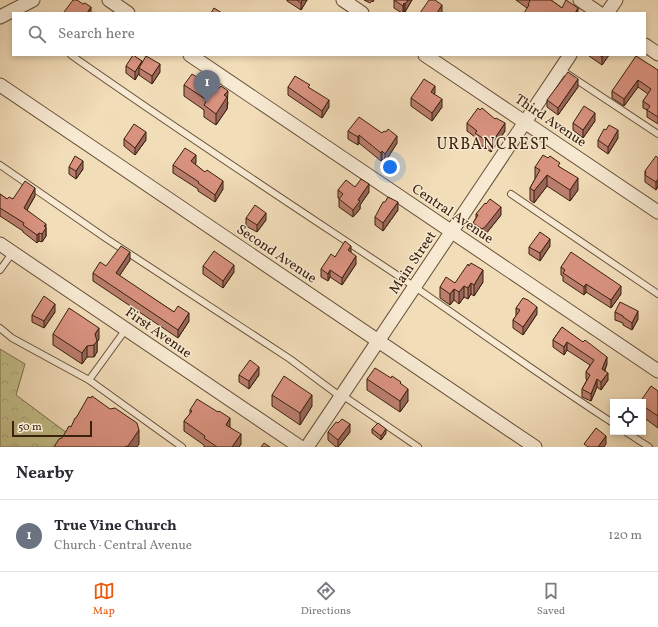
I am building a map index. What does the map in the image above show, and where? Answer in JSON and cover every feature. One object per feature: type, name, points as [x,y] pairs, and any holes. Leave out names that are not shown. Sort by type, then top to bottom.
[{"type":"street","points":[[8,14],[33,0]]},
{"type":"street","points":[[109,0],[127,12]]},
{"type":"street","points":[[343,0],[361,12]]},
{"type":"street","points":[[580,0],[599,12]]},
{"type":"street","points":[[602,12],[616,0]]},
{"type":"street","points":[[646,46],[658,54]]},
{"type":"street","name":"Central Avenue","points":[[191,56],[658,371]]},
{"type":"street","name":"Third Avenue","points":[[426,56],[658,212]]},
{"type":"street","name":"Main Street","points":[[307,447],[569,56]]},
{"type":"street","name":"Second Avenue","points":[[0,85],[536,447]]},
{"type":"street","name":"First Avenue","points":[[0,244],[300,447]]},
{"type":"lane","points":[[72,56],[133,99],[414,287],[561,389],[610,421]]},
{"type":"lane","points":[[560,69],[658,134]]},
{"type":"lane","points":[[0,165],[120,247],[290,359],[341,396],[418,447]]},
{"type":"lane","points":[[511,194],[658,294]]},
{"type":"lane","points":[[0,270],[13,252]]},
{"type":"lane","points":[[0,328],[12,338],[89,380],[182,447]]},
{"type":"lane","points":[[89,380],[126,329]]},
{"type":"lane","points":[[631,435],[649,447]]},
{"type":"green space","points":[[0,349],[25,364],[16,395],[67,433],[59,447],[0,447]]},
{"type":"building","points":[[73,0],[77,0],[83,4],[85,3],[91,7],[88,12],[64,12]]},
{"type":"building","points":[[394,0],[408,0],[403,6]]},
{"type":"building","points":[[429,0],[435,0],[442,5],[438,12],[421,12]]},
{"type":"building","points":[[529,0],[551,0],[562,8],[566,0],[578,8],[576,12],[525,12],[530,1]]},
{"type":"building","points":[[214,8],[220,12],[212,12]]},
{"type":"building","points":[[132,56],[142,61],[135,72],[126,66]]},
{"type":"building","points":[[146,56],[160,64],[152,76],[139,68]]},
{"type":"building","points":[[636,56],[658,70],[658,117],[647,110],[650,106],[643,101],[651,89],[638,80],[624,99],[612,91]]},
{"type":"building","points":[[568,72],[578,79],[558,108],[547,100]]},
{"type":"building","points":[[192,74],[217,90],[221,86],[228,91],[224,95],[227,97],[216,114],[204,105],[207,100],[184,85]]},
{"type":"building","points":[[295,76],[310,85],[308,87],[329,100],[322,111],[288,87]]},
{"type":"building","points":[[424,79],[435,86],[431,92],[442,99],[432,113],[411,98]]},
{"type":"building","points":[[584,106],[595,113],[583,130],[573,123]]},
{"type":"building","points":[[478,108],[480,110],[482,108],[495,119],[496,118],[505,123],[491,144],[475,133],[477,131],[467,123]]},
{"type":"building","points":[[359,117],[382,133],[384,131],[386,132],[388,129],[397,136],[385,154],[382,151],[381,153],[359,135],[358,137],[348,131]]},
{"type":"building","points":[[134,124],[146,132],[135,148],[124,139]]},
{"type":"building","points":[[609,125],[618,130],[608,147],[598,140],[604,129],[606,130]]},
{"type":"building","points":[[185,148],[196,155],[191,161],[205,172],[207,170],[223,181],[215,195],[198,183],[199,182],[173,165]]},
{"type":"building","points":[[543,155],[548,158],[550,156],[560,163],[558,166],[578,178],[570,190],[547,175],[534,191],[530,188],[540,170],[535,167]]},
{"type":"building","points":[[75,156],[83,161],[76,171],[69,167]]},
{"type":"building","points":[[656,156],[658,158],[658,179],[656,182],[645,175],[645,171]]},
{"type":"building","points":[[361,179],[369,184],[358,200],[360,201],[353,210],[339,199],[343,194],[338,190],[346,180],[355,187]]},
{"type":"building","points":[[25,181],[35,188],[24,208],[46,224],[44,226],[46,228],[42,234],[39,233],[37,235],[23,225],[24,223],[0,208],[0,194],[7,199],[9,197],[13,199]]},
{"type":"building","points":[[388,197],[398,202],[383,223],[375,217],[383,202],[385,202]]},
{"type":"building","points":[[490,199],[501,207],[482,229],[473,223],[478,215],[476,214]]},
{"type":"building","points":[[255,205],[266,213],[257,225],[246,218]]},
{"type":"building","points":[[540,232],[550,239],[540,253],[529,247]]},
{"type":"building","points":[[345,241],[351,246],[348,250],[356,256],[342,278],[330,270],[328,274],[321,269],[331,254],[335,257]]},
{"type":"building","points":[[121,246],[130,252],[116,273],[174,312],[178,306],[189,313],[178,330],[93,273],[100,262],[106,266]]},
{"type":"building","points":[[214,251],[234,265],[223,281],[203,266]]},
{"type":"building","points":[[571,252],[621,286],[611,300],[586,284],[584,287],[563,273],[565,270],[561,267]]},
{"type":"building","points":[[471,263],[483,270],[474,285],[471,283],[468,288],[464,286],[459,292],[454,289],[450,294],[440,287],[446,277],[455,283],[468,264],[469,266]]},
{"type":"building","points":[[44,296],[55,304],[44,321],[32,315]]},
{"type":"building","points":[[523,298],[537,307],[523,327],[513,320],[520,310],[516,308]]},
{"type":"building","points":[[620,302],[638,311],[632,323],[615,312]]},
{"type":"building","points":[[69,308],[99,328],[95,334],[97,341],[94,345],[87,346],[82,353],[53,334]]},
{"type":"building","points":[[562,327],[583,342],[585,340],[607,357],[602,369],[608,373],[601,382],[597,379],[591,394],[582,389],[590,375],[586,372],[594,360],[567,342],[564,347],[553,340]]},
{"type":"building","points":[[250,360],[259,367],[249,381],[239,375]]},
{"type":"building","points":[[375,368],[391,378],[392,376],[408,389],[400,401],[367,379]]},
{"type":"building","points":[[284,376],[312,395],[300,413],[272,395]]},
{"type":"building","points":[[651,386],[658,391],[658,416],[646,408],[646,399],[642,399]]},
{"type":"building","points":[[92,396],[110,409],[115,408],[137,423],[139,430],[128,446],[54,447],[59,439],[62,438],[69,426],[71,427],[88,397],[91,398]]},
{"type":"building","points":[[197,399],[230,418],[226,425],[241,434],[232,447],[217,447],[204,438],[205,436],[184,421],[192,411],[190,410]]},
{"type":"building","points":[[342,419],[350,424],[338,440],[328,432],[336,422],[338,423]]},
{"type":"building","points":[[378,423],[386,429],[381,436],[372,429]]},
{"type":"building","points":[[596,428],[606,436],[598,447],[588,447],[584,444]]},
{"type":"building","points":[[264,443],[270,447],[261,447]]},
{"type":"place","name":"True Vine Church","points":[[207,103]]},
{"type":"district","name":"URBANCREST","points":[[493,143]]}]
